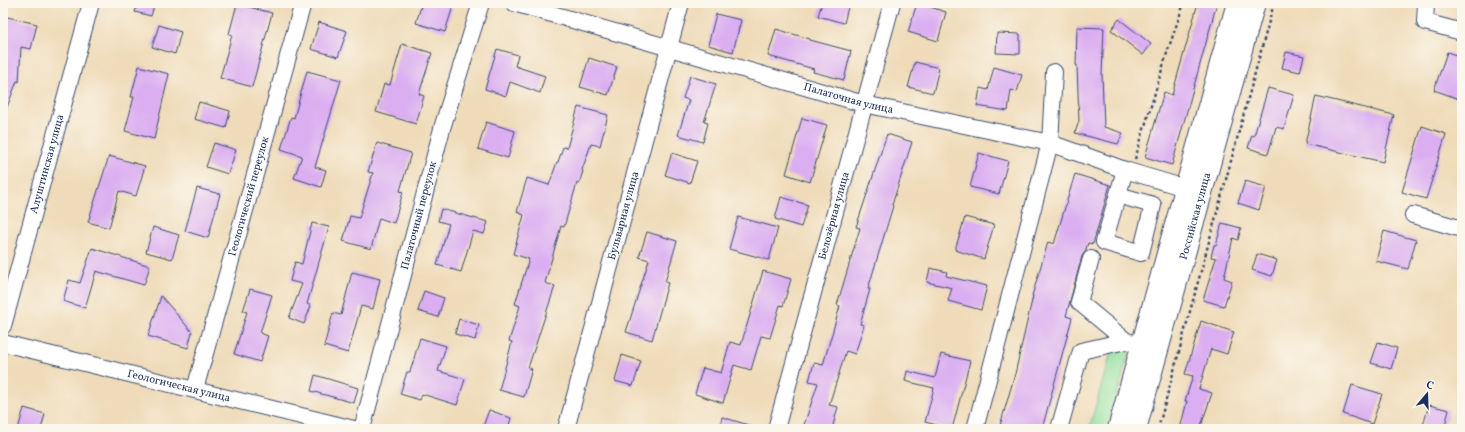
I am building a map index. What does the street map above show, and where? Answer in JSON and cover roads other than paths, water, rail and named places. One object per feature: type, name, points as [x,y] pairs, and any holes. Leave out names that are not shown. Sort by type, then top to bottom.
[{"type":"main road","name":"Российская улица","points":[[1136,429],[1194,190],[1237,3]]},
{"type":"main road","name":"Российская улица","points":[[1118,429],[1134,343],[1194,190],[1255,3]]},
{"type":"street","name":"Алуштинская улица","points":[[3,326],[91,3]]},
{"type":"street","name":"Геологический переулок","points":[[195,390],[303,3]]},
{"type":"street","name":"Палаточный переулок","points":[[362,429],[442,125],[481,3]]},
{"type":"street","name":"Палаточная улица","points":[[514,3],[864,104],[1050,143],[1128,171],[1194,190]]},
{"type":"street","name":"Бульварная улица","points":[[566,429],[681,3]]},
{"type":"street","name":"Белозёрная улица","points":[[776,429],[892,3]]},
{"type":"street","points":[[1426,3],[1425,22],[1462,32]]},
{"type":"street","points":[[975,429],[1050,143],[1054,72]]},
{"type":"street","points":[[1118,195],[1128,171]]},
{"type":"street","points":[[1413,215],[1462,229]]},
{"type":"street","points":[[1091,259],[1079,302],[1134,343]]},
{"type":"street","name":"Геологическая улица","points":[[3,343],[354,429]]},
{"type":"street","points":[[1059,429],[1081,351],[1134,343]]}]
